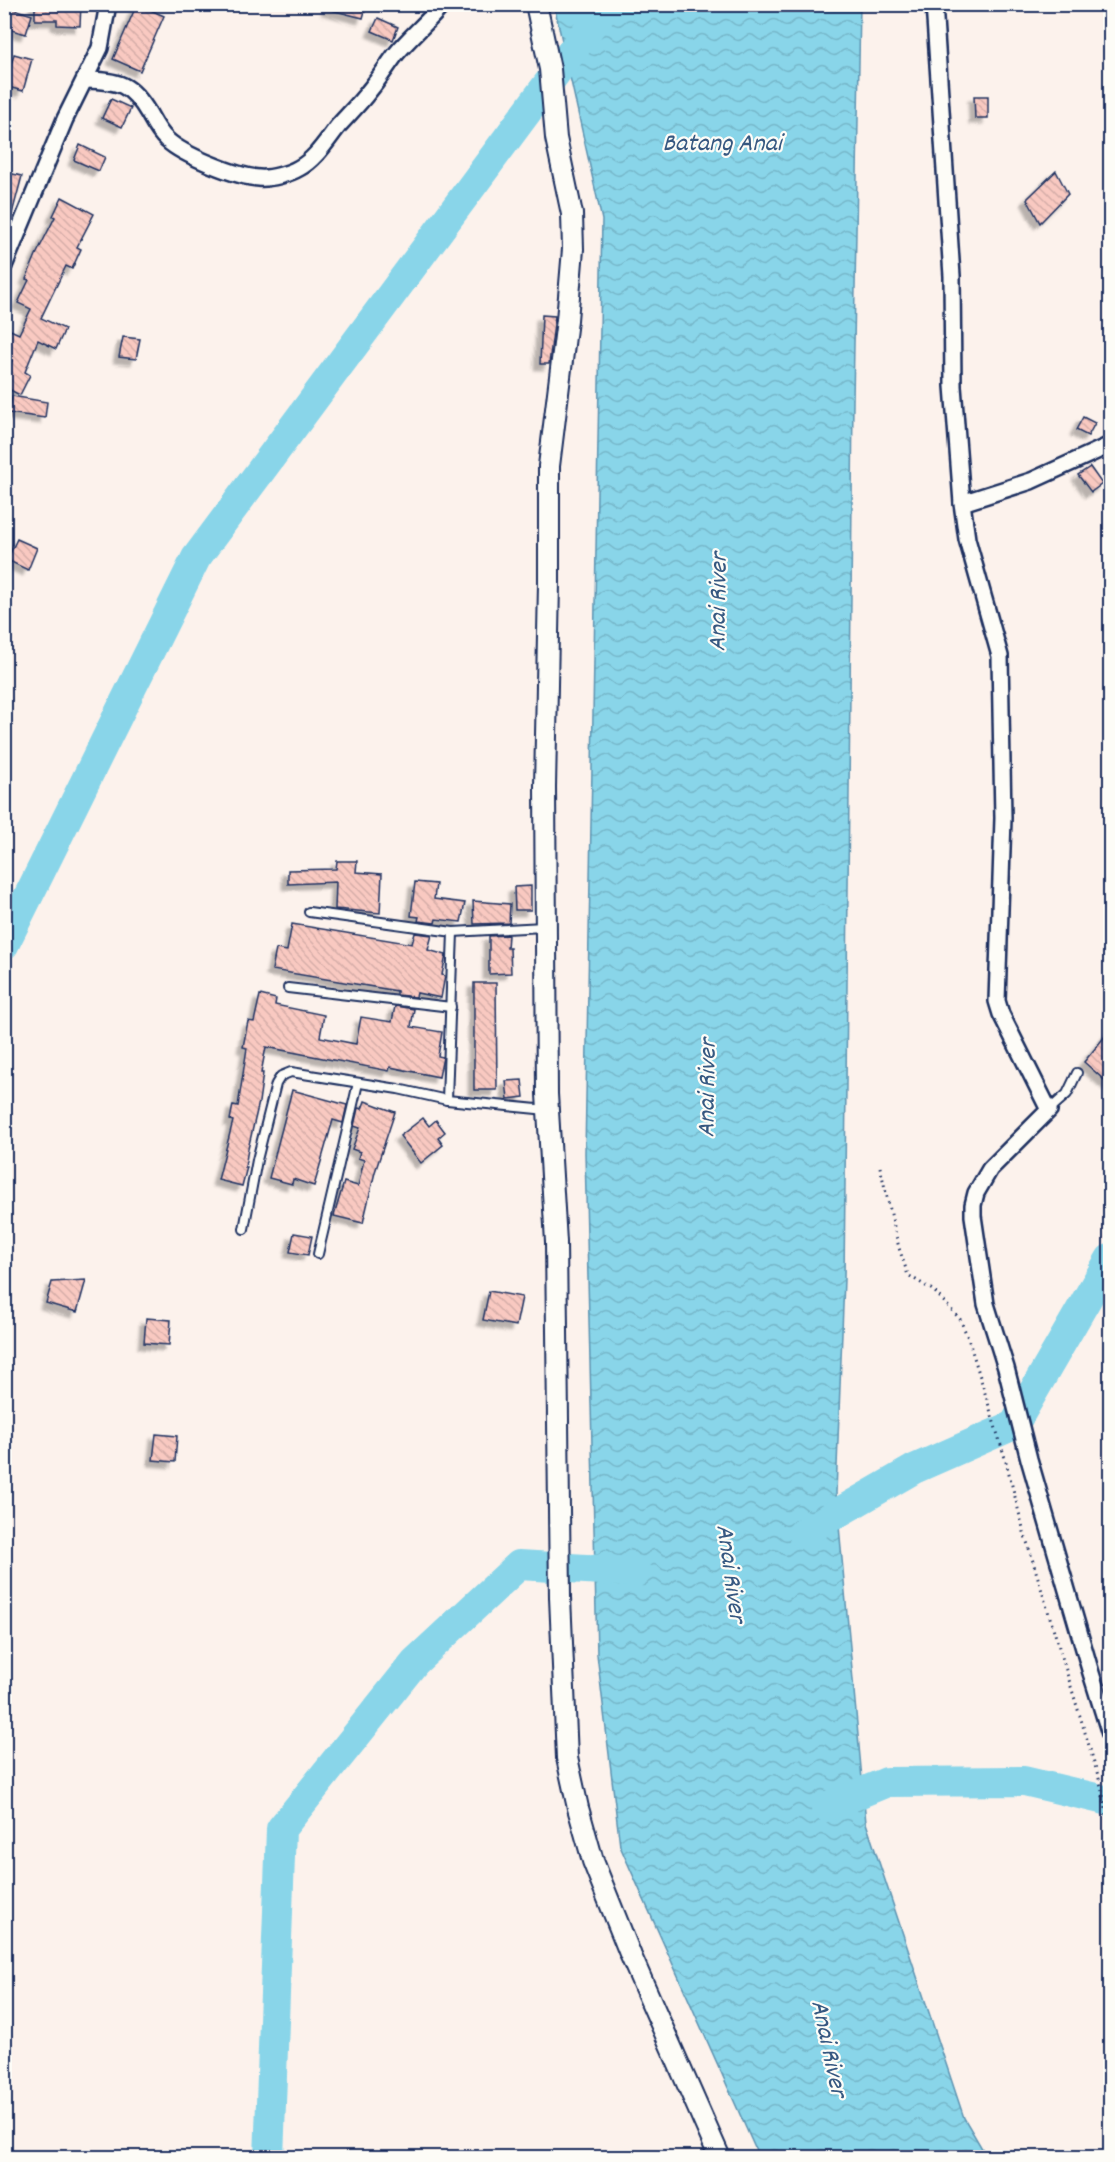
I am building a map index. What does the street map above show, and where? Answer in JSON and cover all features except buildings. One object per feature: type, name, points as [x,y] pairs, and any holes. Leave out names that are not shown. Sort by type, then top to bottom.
[{"type":"street","points":[[4,266],[65,119],[100,48],[108,4]]},
{"type":"street","points":[[86,80],[121,83],[147,111],[166,140],[180,150],[208,163],[259,178],[279,175],[299,168],[316,155],[369,92],[398,52],[443,4]]},
{"type":"street","points":[[536,4],[550,69],[556,138],[572,214],[573,249],[567,320],[549,466],[545,788],[548,1110],[556,1242],[560,1597],[567,1758],[578,1808],[594,1861],[631,1956],[720,2157]]},
{"type":"street","points":[[934,4],[952,276],[953,386],[962,503],[967,539],[1000,656],[1003,818],[997,1001],[1001,1014],[1048,1110],[990,1169],[976,1192],[973,1216],[986,1304],[1110,1734]]},
{"type":"street","points":[[962,503],[1031,481],[1110,445]]},
{"type":"lane","points":[[309,912],[453,932],[546,927]]},
{"type":"lane","points":[[447,1100],[453,932]]},
{"type":"lane","points":[[288,988],[451,1007]]},
{"type":"lane","points":[[244,1229],[257,1160],[276,1084],[281,1076],[291,1072],[447,1100],[548,1110]]},
{"type":"lane","points":[[1048,1110],[1067,1094],[1077,1073]]},
{"type":"lane","points":[[318,1254],[358,1083]]},
{"type":"path","points":[[880,1167],[899,1248],[909,1275],[934,1291],[960,1319],[1005,1458],[1024,1532],[1100,1782],[1110,1827]]},
{"type":"water","name":"Batang Anai","points":[[554,5],[860,5],[853,401],[844,1279],[836,1493],[866,1823],[964,2118],[987,2157],[759,2157],[620,1846],[597,1654],[585,1153],[602,220]]},
{"type":"waterway","points":[[4,945],[196,558],[607,4]]},
{"type":"waterway","points":[[803,1533],[914,1469],[1014,1425],[1110,1259]]},
{"type":"waterway","points":[[269,2158],[281,1829],[415,1662],[519,1565],[636,1572]]},
{"type":"waterway","points":[[826,1807],[887,1782],[1024,1781],[1110,1800]]},
{"type":"water label","name":"Anai River","points":[[716,602]]},
{"type":"water label","name":"Anai River","points":[[705,1088]]},
{"type":"water label","name":"Anai River","points":[[733,1573]]},
{"type":"water label","name":"Anai River","points":[[831,2048]]}]
